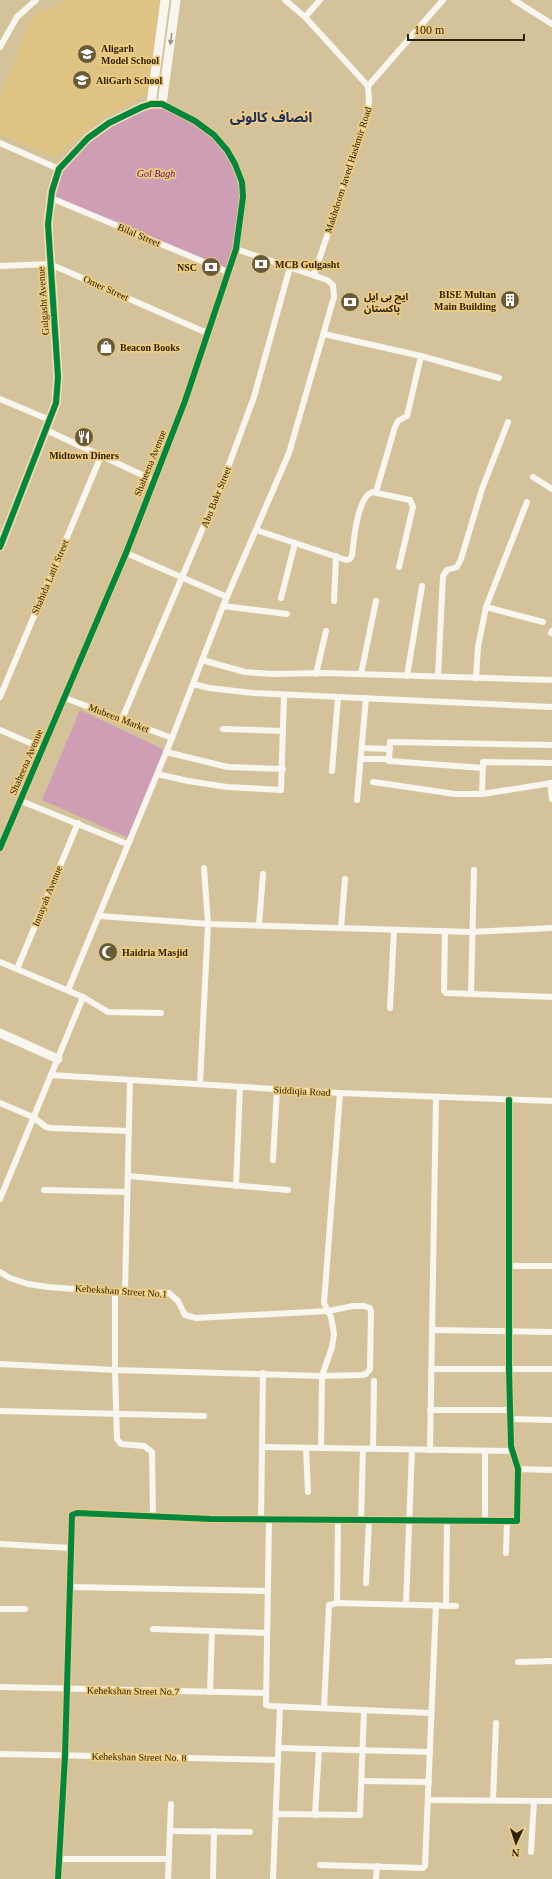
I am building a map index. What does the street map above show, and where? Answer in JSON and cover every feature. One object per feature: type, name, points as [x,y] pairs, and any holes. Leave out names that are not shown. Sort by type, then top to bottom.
[{"type":"street","points":[[0,48],[17,17],[36,0]]},
{"type":"street","points":[[151,104],[165,0]]},
{"type":"street","points":[[162,104],[176,0]]},
{"type":"street","points":[[285,0],[304,17],[368,86],[443,0]]},
{"type":"street","points":[[304,17],[320,0]]},
{"type":"street","points":[[514,0],[552,24]]},
{"type":"street","name":"Makhdoom Javed Hashmir Road","points":[[314,274],[367,115],[369,102],[368,86]]},
{"type":"street","name":"Gulgasht Avenue","points":[[0,547],[3,528],[46,430],[56,403],[58,376],[48,224],[51,198],[60,169],[88,138],[110,123],[151,104],[162,104]]},
{"type":"street","name":"Shaheena Avenue","points":[[0,848],[126,553],[153,480],[185,401],[236,249],[243,197],[242,182],[235,164],[227,150],[214,135],[195,121],[162,104]]},
{"type":"street","points":[[0,143],[60,169]]},
{"type":"street","name":"Bilal Street","points":[[51,198],[228,272]]},
{"type":"street","points":[[68,990],[100,916],[127,844],[172,738],[223,606],[289,453],[334,297],[334,285],[327,280],[314,274],[236,249]]},
{"type":"street","name":"Omer Street","points":[[0,266],[50,264],[207,332]]},
{"type":"street","name":"Abu Bakr Street","points":[[122,719],[224,478],[254,397],[290,267]]},
{"type":"street","points":[[324,334],[421,356],[499,378]]},
{"type":"street","points":[[376,492],[395,427],[398,421],[408,416],[421,356]]},
{"type":"street","points":[[0,400],[50,420]]},
{"type":"street","points":[[438,676],[443,576],[447,570],[457,567],[461,559],[482,489],[508,422]]},
{"type":"street","points":[[46,430],[153,480]]},
{"type":"street","name":"Shahida Latif Street","points":[[0,697],[101,456]]},
{"type":"street","points":[[533,477],[552,488]]},
{"type":"street","points":[[256,530],[336,556],[350,559],[360,506],[368,493],[376,492],[410,500],[413,503],[399,567]]},
{"type":"street","points":[[476,678],[478,647],[486,607],[527,502]]},
{"type":"street","points":[[281,598],[295,543]]},
{"type":"street","points":[[126,553],[227,597]]},
{"type":"street","points":[[334,601],[336,556]]},
{"type":"street","points":[[407,676],[422,586]]},
{"type":"street","points":[[361,674],[376,601]]},
{"type":"street","points":[[223,606],[287,614]]},
{"type":"street","points":[[486,607],[543,622]]},
{"type":"street","points":[[316,674],[326,631]]},
{"type":"street","points":[[202,660],[244,672],[552,680]]},
{"type":"street","points":[[193,684],[209,688],[284,695],[552,707]]},
{"type":"street","points":[[157,774],[219,786],[280,791],[282,788],[283,769],[284,695]]},
{"type":"street","points":[[332,771],[338,697]]},
{"type":"street","name":"Mubeen Market","points":[[65,698],[172,738]]},
{"type":"street","points":[[357,800],[366,698]]},
{"type":"street","points":[[223,729],[283,731]]},
{"type":"street","points":[[0,730],[42,748]]},
{"type":"street","points":[[389,759],[391,741],[552,744]]},
{"type":"street","points":[[362,748],[390,749]]},
{"type":"street","points":[[166,752],[228,767],[283,769]]},
{"type":"street","points":[[361,759],[389,759],[390,761],[483,768]]},
{"type":"street","points":[[482,794],[483,768],[485,761],[552,763]]},
{"type":"street","points":[[374,782],[455,794],[482,794],[551,783],[552,799]]},
{"type":"street","points":[[21,801],[127,844]]},
{"type":"street","name":"Innayah Avenue","points":[[17,969],[78,823]]},
{"type":"street","points":[[200,1084],[208,924],[204,868]]},
{"type":"street","points":[[471,994],[471,932],[474,870]]},
{"type":"street","points":[[259,925],[263,874]]},
{"type":"street","points":[[341,928],[345,879]]},
{"type":"street","points":[[100,916],[208,924],[394,930],[471,932],[552,928]]},
{"type":"street","points":[[390,1008],[394,930]]},
{"type":"street","points":[[445,931],[445,993],[552,998]]},
{"type":"street","points":[[0,962],[68,990],[108,1012],[161,1013]]},
{"type":"street","points":[[0,1200],[83,997]]},
{"type":"street","points":[[0,1033],[58,1059]]},
{"type":"street","name":"Siddiqia Road","points":[[51,1075],[436,1098],[552,1101]]},
{"type":"street","points":[[124,1292],[130,1080]]},
{"type":"street","points":[[236,1186],[240,1087]]},
{"type":"street","points":[[273,1160],[277,1089]]},
{"type":"street","points":[[322,1448],[322,1376],[332,1347],[334,1334],[331,1317],[324,1303],[340,1093]]},
{"type":"street","points":[[430,1450],[436,1098]]},
{"type":"street","points":[[58,1879],[65,1756],[72,1515],[77,1513],[261,1520],[517,1521],[518,1469],[512,1452],[509,1369],[509,1100]]},
{"type":"street","points":[[0,1103],[34,1117],[46,1127],[129,1131]]},
{"type":"street","points":[[128,1176],[288,1190]]},
{"type":"street","points":[[44,1190],[127,1192]]},
{"type":"street","points":[[510,1266],[552,1266]]},
{"type":"street","name":"Kehekshan Street No.1","points":[[0,1272],[10,1278],[28,1284],[115,1292],[169,1293],[178,1301],[185,1315],[196,1318],[328,1311]]},
{"type":"street","points":[[115,1292],[115,1370],[118,1442],[121,1444],[144,1446],[152,1452],[153,1516]]},
{"type":"street","points":[[0,1364],[115,1370],[263,1373],[322,1376],[362,1375],[369,1372],[370,1308],[364,1306],[353,1306],[328,1311]]},
{"type":"street","points":[[432,1330],[552,1332]]},
{"type":"street","points":[[431,1369],[552,1369]]},
{"type":"street","points":[[261,1520],[263,1373]]},
{"type":"street","points":[[373,1449],[374,1381]]},
{"type":"street","points":[[430,1410],[510,1410]]},
{"type":"street","points":[[0,1411],[204,1416]]},
{"type":"street","points":[[510,1420],[552,1420]]},
{"type":"street","points":[[262,1447],[512,1452]]},
{"type":"street","points":[[306,1448],[308,1492]]},
{"type":"street","points":[[361,1520],[363,1449]]},
{"type":"street","points":[[406,1604],[412,1450]]},
{"type":"street","points":[[485,1454],[485,1521]]},
{"type":"street","points":[[518,1469],[552,1470]]},
{"type":"street","points":[[270,1520],[265,1693],[267,1706],[431,1713]]},
{"type":"street","points":[[337,1603],[338,1520]]},
{"type":"street","points":[[366,1583],[369,1521]]},
{"type":"street","points":[[446,1606],[447,1521]]},
{"type":"street","points":[[506,1553],[507,1522]]},
{"type":"street","points":[[0,1544],[71,1548]]},
{"type":"street","points":[[70,1586],[268,1591]]},
{"type":"street","points":[[324,1708],[329,1605],[337,1603],[456,1606]]},
{"type":"street","points":[[320,1865],[423,1868],[425,1866],[436,1606]]},
{"type":"street","points":[[0,1609],[25,1609]]},
{"type":"street","points":[[153,1629],[267,1633]]},
{"type":"street","points":[[210,1692],[212,1631]]},
{"type":"street","points":[[518,1662],[552,1661]]},
{"type":"street","name":"Kehekshan Street No.7","points":[[0,1687],[265,1693]]},
{"type":"street","points":[[273,1879],[280,1707]]},
{"type":"street","points":[[276,1814],[360,1815],[364,1710]]},
{"type":"street","points":[[493,1800],[496,1723]]},
{"type":"street","points":[[278,1748],[430,1752]]},
{"type":"street","points":[[315,1814],[319,1749]]},
{"type":"street","name":"Kehekshan Street No. 8","points":[[0,1754],[278,1760]]},
{"type":"street","points":[[362,1781],[429,1782]]},
{"type":"street","points":[[428,1800],[552,1801]]},
{"type":"street","points":[[531,1852],[534,1800]]},
{"type":"street","points":[[168,1879],[170,1804]]},
{"type":"street","points":[[170,1831],[250,1832]]},
{"type":"street","points":[[213,1879],[214,1831]]},
{"type":"street","points":[[59,1859],[169,1859]]},
{"type":"street","points":[[376,1879],[377,1866]]},
{"type":"shaded area","name":"Aligarh Model School","points":[[70,0],[163,0],[151,92],[101,119],[55,157],[0,134],[0,97],[33,16]]},
{"type":"green space","name":"Gol Bagh","points":[[162,104],[214,135],[235,164],[243,197],[228,272],[51,198],[59,169],[109,123]]},
{"type":"green space","points":[[80,710],[169,752],[133,840],[42,800]]},
{"type":"cycle path","points":[[0,547],[56,403],[58,377],[48,224],[52,191],[59,169],[88,138],[109,123],[142,107],[151,104],[162,104],[195,121],[214,135],[227,150],[235,164],[242,182],[243,197],[236,249],[185,401],[126,553],[0,848]]},
{"type":"cycle path","points":[[58,1879],[65,1756],[72,1515],[77,1513],[211,1519],[517,1521],[518,1469],[511,1446],[509,1369],[509,1100]]},
{"type":"place","name":"Aligarh Model School","points":[[87,54]]},
{"type":"place","name":"AliGarh School","points":[[82,80]]},
{"type":"place","name":"MCB Gulgasht","points":[[261,264]]},
{"type":"place","name":"NSC","points":[[211,267]]},
{"type":"place","name":"BISE Multan Main Building","points":[[510,300]]},
{"type":"place","name":"ایچ بی ایل پاکستان","points":[[350,302]]},
{"type":"place","name":"Beacon Books","points":[[106,347]]},
{"type":"place","name":"Midtown Diners","points":[[84,437]]},
{"type":"place","name":"Haidria Masjid","points":[[108,952]]},
{"type":"district","name":"انصاف کالونی","points":[[271,117]]}]
